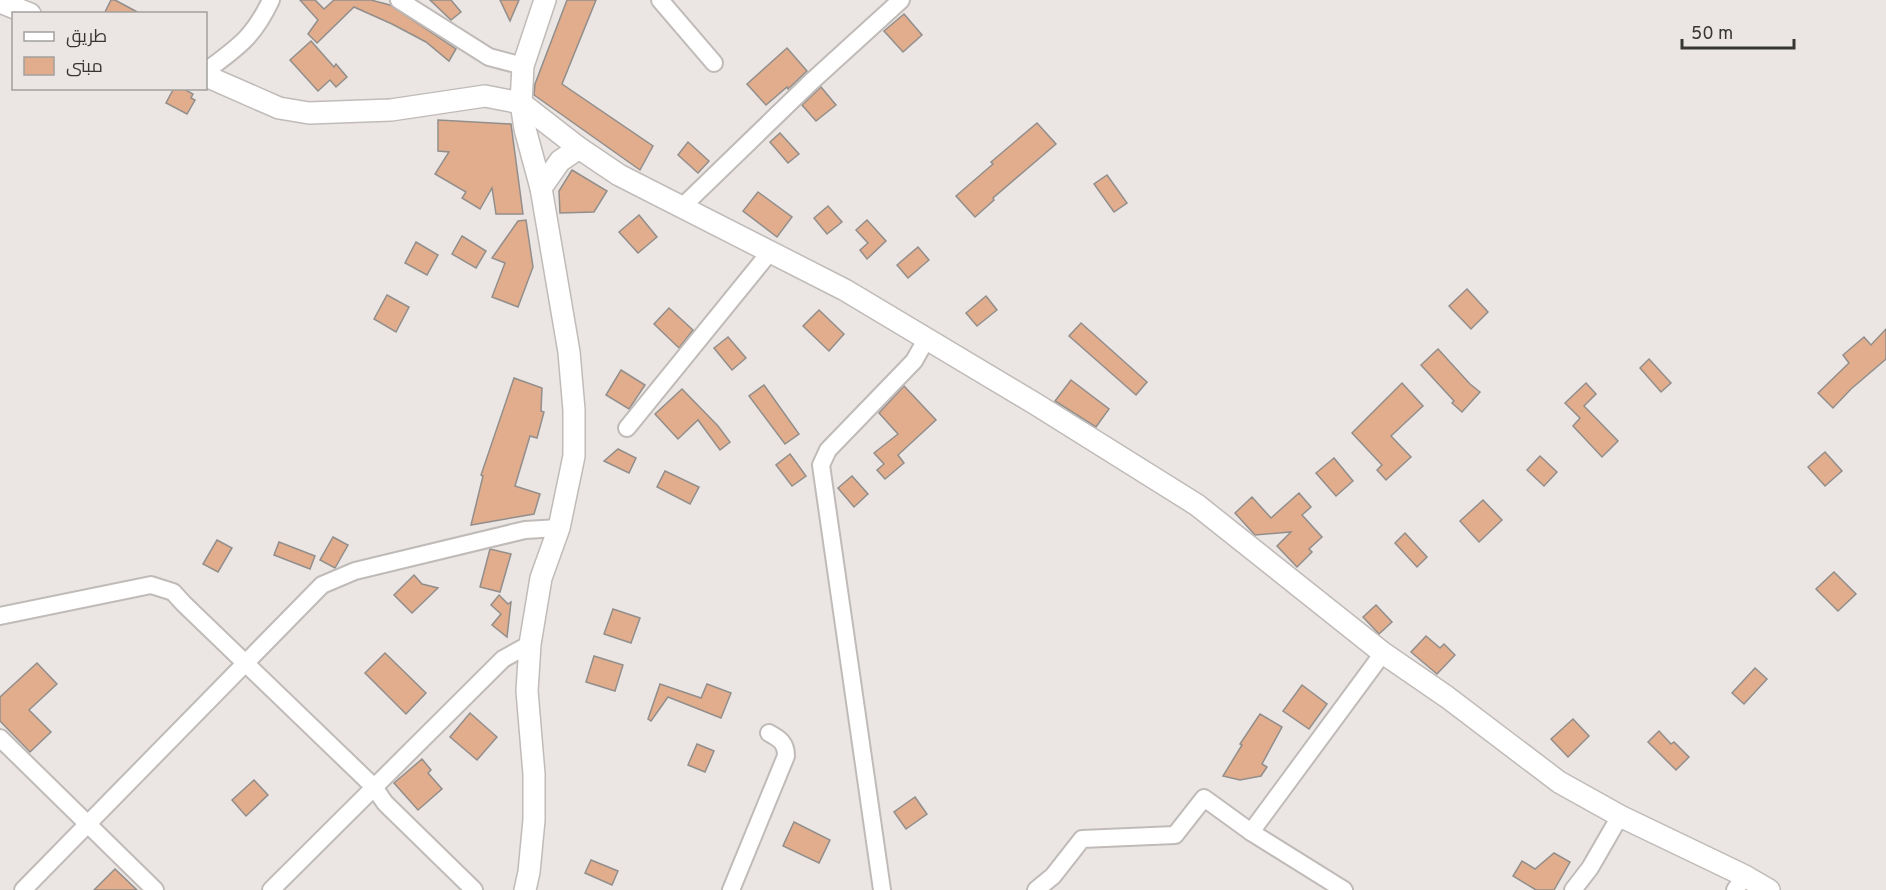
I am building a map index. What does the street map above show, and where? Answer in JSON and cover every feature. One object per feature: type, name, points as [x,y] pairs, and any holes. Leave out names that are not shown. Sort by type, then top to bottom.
[{"type":"street","points":[[207,73],[243,44],[260,23],[271,0]]},
{"type":"street","points":[[399,0],[489,57],[523,66]]},
{"type":"street","points":[[525,890],[534,820],[534,774],[527,690],[530,644],[541,578],[559,528],[574,456],[574,410],[569,352],[541,188],[525,129],[521,103],[523,66],[545,0]]},
{"type":"street","points":[[660,0],[714,63]]},
{"type":"street","points":[[682,207],[811,82],[901,0]]},
{"type":"street","points":[[0,2],[25,12]]},
{"type":"street","points":[[207,74],[279,108],[309,113],[391,110],[485,96],[521,103],[579,148],[619,175],[845,290],[1197,505],[1383,652],[1559,782],[1740,883],[1769,890]]},
{"type":"street","points":[[541,188],[560,161],[579,148]]},
{"type":"street","points":[[627,428],[770,252]]},
{"type":"street","points":[[882,890],[820,465],[828,450],[914,361],[927,338]]},
{"type":"street","points":[[23,890],[322,585],[355,571],[525,530],[559,528]]},
{"type":"street","points":[[0,616],[151,585],[173,592],[374,787],[385,803],[474,890]]},
{"type":"street","points":[[271,890],[503,659],[530,644]]},
{"type":"street","points":[[1251,832],[1383,652]]},
{"type":"street","points":[[730,890],[786,756],[786,747],[781,740],[769,732]]},
{"type":"street","points":[[0,738],[155,890]]},
{"type":"street","points":[[1036,890],[1053,876],[1082,839],[1175,834],[1204,798],[1251,832],[1344,890]]},
{"type":"street","points":[[1573,890],[1590,868],[1620,816]]},
{"type":"building","points":[[111,0],[115,0],[137,12],[105,12]]},
{"type":"building","points":[[300,0],[315,0],[324,9],[334,0],[371,0],[390,5],[456,49],[449,61],[426,42],[354,7],[317,43],[308,34],[318,20]]},
{"type":"building","points":[[430,0],[451,0],[461,12],[451,20]]},
{"type":"building","points":[[500,0],[519,0],[510,21]]},
{"type":"building","points":[[567,0],[596,0],[562,84],[653,146],[640,170],[534,95],[535,84]]},
{"type":"building","points":[[904,14],[922,35],[903,52],[884,31]]},
{"type":"building","points":[[311,41],[334,67],[336,64],[347,77],[336,87],[330,80],[318,91],[290,60]]},
{"type":"building","points":[[787,48],[807,71],[766,105],[747,84]]},
{"type":"building","points":[[821,87],[836,105],[816,121],[802,105]]},
{"type":"building","points":[[173,90],[186,90],[193,94],[191,98],[195,100],[187,114],[166,103]]},
{"type":"building","points":[[438,120],[511,124],[523,214],[496,214],[492,188],[480,209],[462,198],[466,192],[435,174],[449,152],[438,151]]},
{"type":"building","points":[[1037,123],[1056,144],[993,198],[994,200],[975,217],[956,196],[993,164],[991,162]]},
{"type":"building","points":[[780,133],[799,154],[788,163],[770,142]]},
{"type":"building","points":[[688,142],[709,161],[698,173],[678,155]]},
{"type":"building","points":[[572,170],[607,191],[594,212],[560,213],[559,191]]},
{"type":"building","points":[[1107,175],[1127,203],[1114,212],[1094,184]]},
{"type":"building","points":[[758,192],[792,217],[777,237],[743,211]]},
{"type":"building","points":[[828,206],[842,222],[827,234],[814,218]]},
{"type":"building","points":[[639,215],[657,237],[638,253],[619,232]]},
{"type":"building","points":[[526,220],[533,267],[518,307],[492,297],[505,263],[492,258],[518,221]]},
{"type":"building","points":[[867,220],[886,241],[867,259],[860,250],[868,243],[856,230]]},
{"type":"building","points":[[462,236],[486,251],[476,268],[452,254]]},
{"type":"building","points":[[416,242],[438,255],[427,275],[405,263]]},
{"type":"building","points":[[918,247],[929,260],[908,278],[897,265]]},
{"type":"building","points":[[1467,289],[1488,312],[1471,329],[1449,306]]},
{"type":"building","points":[[387,295],[409,307],[396,332],[374,319]]},
{"type":"building","points":[[986,296],[997,310],[977,326],[966,313]]},
{"type":"building","points":[[669,308],[693,330],[679,348],[654,324]]},
{"type":"building","points":[[819,310],[844,334],[829,351],[803,326]]},
{"type":"building","points":[[1081,323],[1147,382],[1136,395],[1069,336]]},
{"type":"building","points":[[1886,329],[1886,359],[1833,408],[1818,393],[1849,363],[1843,355],[1864,337],[1871,345]]},
{"type":"building","points":[[728,337],[746,358],[732,370],[714,348]]},
{"type":"building","points":[[1438,349],[1480,392],[1462,412],[1421,365]]},
{"type":"building","points":[[1649,359],[1671,383],[1661,392],[1640,368]]},
{"type":"building","points":[[621,370],[645,385],[629,409],[606,395]]},
{"type":"building","points":[[514,378],[542,388],[541,411],[544,412],[537,438],[530,436],[515,486],[540,494],[534,514],[471,525],[483,476],[481,475]]},
{"type":"building","points":[[1071,380],[1109,409],[1096,427],[1055,401]]},
{"type":"building","points":[[1402,383],[1423,406],[1391,436],[1411,457],[1386,480],[1377,470],[1382,465],[1352,433]]},
{"type":"building","points":[[1586,383],[1596,394],[1584,406],[1618,441],[1602,457],[1573,426],[1580,418],[1565,403]]},
{"type":"building","points":[[764,385],[799,434],[785,444],[749,396]]},
{"type":"building","points":[[904,386],[936,420],[898,455],[904,463],[885,479],[877,470],[884,464],[874,453],[898,434],[879,413]]},
{"type":"building","points":[[682,389],[718,426],[730,442],[720,450],[698,420],[678,439],[655,414]]},
{"type":"building","points":[[618,449],[636,458],[629,473],[604,461]]},
{"type":"building","points":[[1825,452],[1842,471],[1825,486],[1808,467]]},
{"type":"building","points":[[790,454],[806,476],[792,486],[776,465]]},
{"type":"building","points":[[1540,456],[1557,472],[1544,486],[1527,470]]},
{"type":"building","points":[[1334,458],[1353,481],[1336,496],[1316,473]]},
{"type":"building","points":[[665,471],[699,487],[690,504],[657,487]]},
{"type":"building","points":[[852,476],[868,494],[854,507],[838,488]]},
{"type":"building","points":[[1299,493],[1311,507],[1302,515],[1322,537],[1309,549],[1312,552],[1297,567],[1277,546],[1291,532],[1255,535],[1235,513],[1252,497],[1271,518]]},
{"type":"building","points":[[1483,500],[1502,520],[1479,542],[1460,521]]},
{"type":"building","points":[[1405,533],[1427,557],[1417,567],[1395,543]]},
{"type":"building","points":[[333,537],[348,545],[335,568],[320,560]]},
{"type":"building","points":[[217,540],[232,548],[218,572],[203,564]]},
{"type":"building","points":[[279,542],[315,556],[310,569],[274,555]]},
{"type":"building","points":[[490,549],[511,554],[500,592],[480,587]]},
{"type":"building","points":[[1834,572],[1856,594],[1838,611],[1816,589]]},
{"type":"building","points":[[414,575],[422,584],[438,588],[412,613],[394,595]]},
{"type":"building","points":[[499,595],[508,604],[511,602],[507,637],[492,625],[501,614],[491,605]]},
{"type":"building","points":[[1376,605],[1392,622],[1379,634],[1363,617]]},
{"type":"building","points":[[613,609],[640,618],[631,643],[604,634]]},
{"type":"building","points":[[1426,636],[1440,648],[1444,644],[1455,655],[1437,674],[1411,652]]},
{"type":"building","points":[[385,653],[426,693],[406,714],[365,673]]},
{"type":"building","points":[[594,656],[623,665],[615,691],[586,682]]},
{"type":"building","points":[[37,663],[57,684],[29,710],[51,732],[30,752],[0,721],[0,697]]},
{"type":"building","points":[[1755,668],[1767,679],[1744,704],[1732,693]]},
{"type":"building","points":[[660,684],[701,698],[707,684],[731,693],[721,718],[668,697],[651,721],[648,719]]},
{"type":"building","points":[[1302,685],[1327,704],[1309,729],[1283,711]]},
{"type":"building","points":[[470,713],[497,737],[477,760],[450,737]]},
{"type":"building","points":[[1260,714],[1282,727],[1262,764],[1267,767],[1261,776],[1240,780],[1223,776],[1242,745],[1240,744]]},
{"type":"building","points":[[1573,719],[1589,736],[1568,757],[1551,739]]},
{"type":"building","points":[[1659,731],[1671,744],[1674,742],[1689,757],[1676,770],[1648,742]]},
{"type":"building","points":[[697,744],[714,751],[705,772],[688,765]]},
{"type":"building","points":[[422,759],[431,770],[428,773],[442,789],[418,810],[394,783]]},
{"type":"building","points":[[254,780],[268,795],[246,816],[232,800]]},
{"type":"building","points":[[915,797],[927,814],[906,829],[894,812]]},
{"type":"building","points":[[794,822],[830,840],[819,863],[783,846]]},
{"type":"building","points":[[1554,853],[1570,862],[1554,890],[1536,890],[1513,876],[1522,861],[1535,869]]},
{"type":"building","points":[[591,860],[618,871],[612,885],[585,873]]},
{"type":"building","points":[[115,869],[137,890],[94,890]]}]
